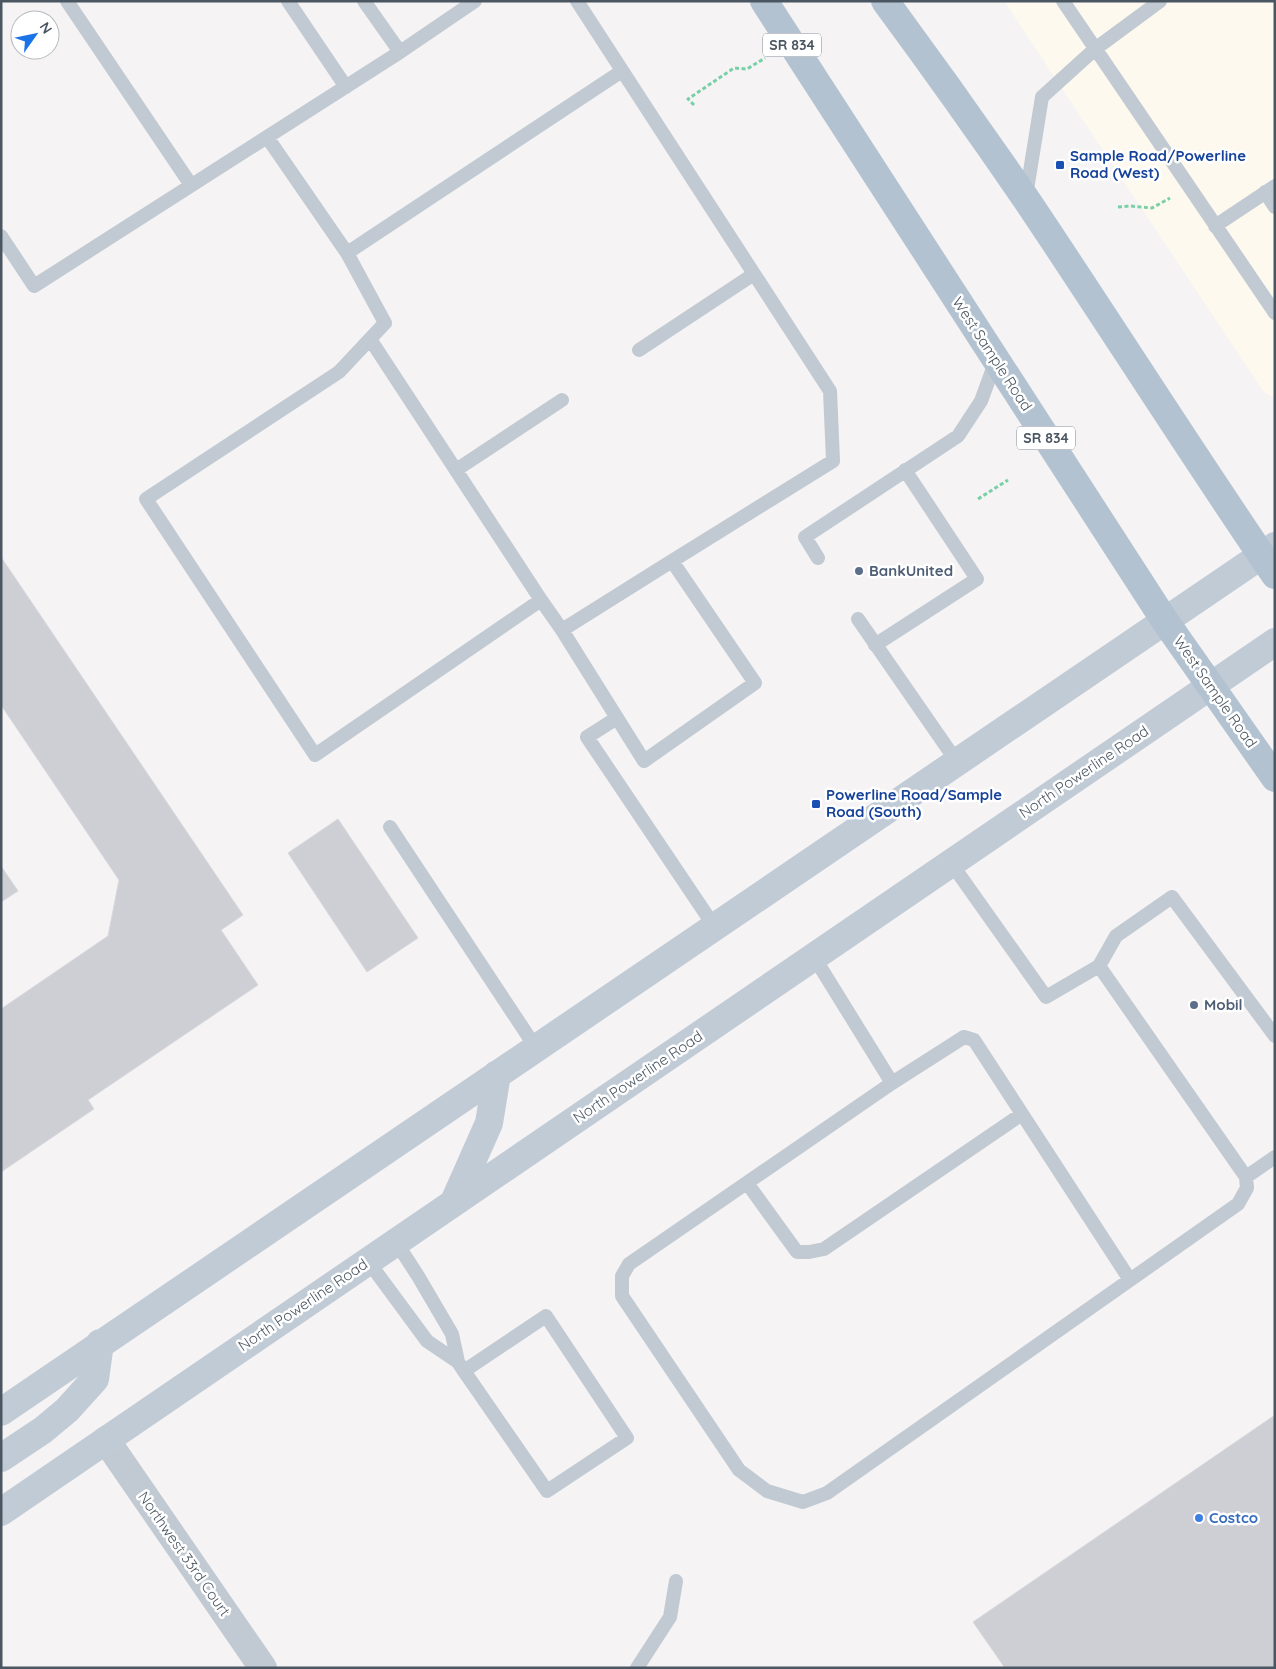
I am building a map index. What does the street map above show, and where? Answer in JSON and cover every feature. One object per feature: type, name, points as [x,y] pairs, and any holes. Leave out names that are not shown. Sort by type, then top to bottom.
[{"type":"main road","name":"West Sample Road","points":[[764,1],[1165,621],[1275,778]]},
{"type":"main road","points":[[1,1412],[1165,621],[1270,558],[1212,483],[1026,199],[942,78],[885,1]]},
{"type":"main road","name":"North Powerline Road","points":[[1,1512],[1275,642]]},
{"type":"main road","points":[[454,1202],[489,1124],[498,1074]]},
{"type":"main road","points":[[1,1458],[43,1430],[66,1410],[95,1379],[100,1343]]},
{"type":"street","name":"Northwest 33rd Court","points":[[106,1440],[263,1668]]},
{"type":"lane","points":[[67,1],[192,185]]},
{"type":"lane","points":[[288,1],[346,87]]},
{"type":"lane","points":[[364,1],[400,52]]},
{"type":"lane","points":[[1,236],[34,286],[346,87],[475,1]]},
{"type":"lane","points":[[562,630],[834,461],[830,391],[577,1]]},
{"type":"lane","points":[[1063,1],[1275,313]]},
{"type":"lane","points":[[1026,199],[1042,97],[1094,49],[1160,1]]},
{"type":"lane","points":[[347,253],[622,71]]},
{"type":"lane","points":[[267,137],[347,253],[385,323],[338,372],[146,499],[315,755],[541,600]]},
{"type":"lane","points":[[1215,226],[1270,189],[1275,207]]},
{"type":"lane","points":[[639,350],[754,274]]},
{"type":"lane","points":[[370,339],[562,630],[644,762],[755,683],[672,561]]},
{"type":"lane","points":[[818,558],[805,538],[958,436],[981,401],[996,360]]},
{"type":"lane","points":[[456,470],[562,400]]},
{"type":"lane","points":[[876,645],[977,579],[905,470]]},
{"type":"lane","points":[[858,619],[956,762]]},
{"type":"lane","points":[[617,718],[587,737],[714,926]]},
{"type":"lane","points":[[390,827],[536,1048]]},
{"type":"lane","points":[[951,863],[1046,997],[1099,966],[1116,936],[1172,897],[1275,1036]]},
{"type":"lane","points":[[814,957],[892,1083]]},
{"type":"lane","points":[[1099,966],[1246,1177],[1247,1188],[1238,1204],[1130,1280],[827,1493],[802,1502],[767,1491],[739,1470],[622,1296],[622,1276],[629,1264],[892,1083],[964,1038],[974,1040],[1130,1280]]},
{"type":"lane","points":[[747,1183],[797,1252],[809,1252],[824,1248],[1022,1114]]},
{"type":"lane","points":[[1246,1177],[1275,1157]]},
{"type":"lane","points":[[396,1242],[452,1334],[461,1367]]},
{"type":"lane","points":[[368,1261],[427,1341],[461,1367],[547,1491],[627,1438],[546,1316],[461,1367]]},
{"type":"lane","points":[[637,1668],[670,1617],[676,1582]]},
{"type":"path","points":[[694,105],[688,99],[734,68],[747,69],[766,57]]},
{"type":"path","points":[[1118,207],[1152,208],[1177,195]]},
{"type":"path","points":[[978,499],[1008,480]]},
{"type":"shaded area","points":[[1004,1],[1275,1],[1275,399],[1263,391]]},
{"type":"building","points":[[1,557],[243,915],[221,930],[258,985],[88,1100],[94,1109],[1,1172],[1,1009],[108,936],[119,880],[1,705]]},
{"type":"building","points":[[338,819],[418,938],[367,972],[288,853]]},
{"type":"building","points":[[1,866],[18,891],[1,902]]},
{"type":"building","name":"Costco","points":[[1275,1415],[1275,1668],[1005,1668],[973,1622]]},
{"type":"place","name":"Sample Road/Powerline Road (West)","points":[[1060,165]]},
{"type":"place","name":"BankUnited","points":[[859,571]]},
{"type":"place","name":"Powerline Road/Sample Road (South)","points":[[816,804]]},
{"type":"place","name":"Mobil","points":[[1194,1005]]},
{"type":"place","name":"Costco","points":[[1199,1518]]}]
